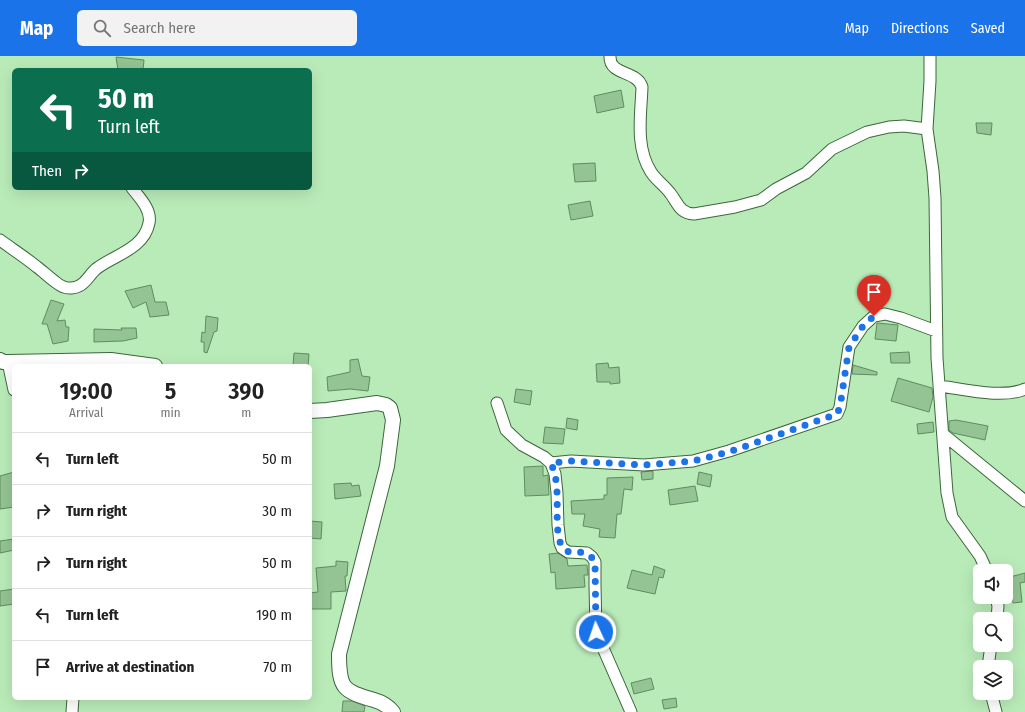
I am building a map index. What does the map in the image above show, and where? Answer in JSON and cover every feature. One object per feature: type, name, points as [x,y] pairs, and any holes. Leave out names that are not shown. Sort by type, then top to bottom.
[{"type":"street","points":[[610,56],[611,65],[615,69],[636,78],[641,83],[640,132],[645,161],[658,181],[670,192],[678,205],[688,214],[735,207],[761,200],[776,189],[806,173],[832,149],[867,132],[889,127],[904,126],[927,129]]},
{"type":"street","points":[[930,56],[927,129],[935,198],[936,331],[947,493],[952,517],[980,556],[984,564]]},
{"type":"street","points":[[0,240],[62,287],[70,288],[78,286],[106,262],[127,252],[144,236],[150,222],[149,214],[144,203],[134,190]]},
{"type":"street","points":[[551,463],[571,461],[644,465],[693,461],[729,452],[837,414],[840,407],[849,347],[863,326],[874,316],[885,314],[901,318],[936,331]]},
{"type":"street","points":[[12,385],[3,363],[111,360],[140,364]]},
{"type":"street","points":[[940,386],[984,392],[1008,393],[1025,389]]},
{"type":"street","points":[[312,411],[377,403],[386,405],[390,408],[392,413],[393,420],[386,466],[339,654],[339,670],[344,685],[351,693],[379,702],[392,712]]},
{"type":"street","points":[[497,403],[506,430],[522,445],[544,457],[551,463],[556,480],[558,525],[562,548],[568,552],[587,553],[595,562],[596,632],[631,712]]},
{"type":"street","points":[[943,434],[1025,501]]},
{"type":"street","points":[[72,712],[73,700]]},
{"type":"street","points":[[993,700],[996,712]]},
{"type":"building","points":[[116,57],[144,60],[143,68],[118,68]]},
{"type":"building","points":[[621,90],[624,107],[597,113],[594,96]]},
{"type":"building","points":[[976,123],[992,123],[991,135],[977,133]]},
{"type":"building","points":[[595,163],[596,181],[575,182],[573,164]]},
{"type":"building","points":[[590,201],[593,216],[571,220],[568,205]]},
{"type":"building","points":[[151,285],[155,302],[166,302],[169,315],[150,317],[146,302],[133,308],[125,291]]},
{"type":"building","points":[[51,300],[64,304],[57,321],[65,320],[66,327],[69,327],[68,341],[53,344],[47,324],[42,324]]},
{"type":"building","points":[[206,316],[218,318],[217,331],[214,332],[207,353],[204,352],[204,342],[201,342],[202,332],[205,333]]},
{"type":"building","points":[[877,323],[898,325],[896,341],[875,339]]},
{"type":"building","points":[[121,328],[136,328],[137,338],[123,341],[94,342],[94,329],[122,330]]},
{"type":"building","points":[[909,352],[910,363],[891,363],[890,353]]},
{"type":"building","points":[[294,353],[309,354],[308,364],[293,364]]},
{"type":"building","points":[[358,359],[362,376],[370,377],[368,391],[350,389],[328,391],[327,377],[350,372],[350,360]]},
{"type":"building","points":[[608,363],[609,368],[619,367],[620,383],[610,384],[610,382],[597,382],[596,364]]},
{"type":"building","points":[[853,365],[877,372],[877,375],[852,374]]},
{"type":"building","points":[[898,378],[932,388],[933,397],[929,412],[891,401]]},
{"type":"building","points":[[516,389],[532,391],[530,405],[514,402]]},
{"type":"building","points":[[567,418],[578,420],[577,430],[566,428]]},
{"type":"building","points":[[956,420],[988,426],[985,440],[953,433],[949,430],[949,421]]},
{"type":"building","points":[[933,422],[934,432],[918,434],[917,424]]},
{"type":"building","points":[[545,427],[565,429],[563,444],[543,443]]},
{"type":"building","points":[[543,466],[543,476],[548,475],[549,495],[525,496],[524,467]]},
{"type":"building","points":[[653,471],[653,479],[642,480],[641,472]]},
{"type":"building","points":[[699,472],[712,475],[710,487],[697,484]]},
{"type":"building","points":[[12,473],[12,507],[0,509],[0,476]]},
{"type":"building","points":[[633,477],[632,490],[624,489],[621,514],[617,514],[615,538],[599,537],[600,529],[583,526],[585,514],[572,514],[571,501],[604,499],[604,495],[607,495],[607,478]]},
{"type":"building","points":[[351,483],[352,486],[359,485],[361,496],[335,499],[334,484]]},
{"type":"building","points":[[695,486],[698,501],[670,505],[668,490]]},
{"type":"building","points":[[312,521],[322,522],[321,539],[312,538]]},
{"type":"building","points":[[12,539],[12,550],[0,553],[0,541]]},
{"type":"building","points":[[558,553],[567,559],[568,566],[587,565],[588,575],[584,575],[585,587],[556,589],[555,572],[551,573],[549,554]]},
{"type":"building","points":[[336,561],[348,562],[347,576],[345,576],[346,591],[331,592],[331,609],[312,609],[312,593],[318,592],[316,568],[336,566]]},
{"type":"building","points":[[654,566],[665,570],[663,578],[659,577],[655,594],[627,588],[632,570],[652,575]]},
{"type":"building","points":[[1025,573],[1025,582],[1020,583],[1022,602],[1013,603],[1013,576]]},
{"type":"building","points":[[12,589],[12,604],[0,606],[0,591]]},
{"type":"building","points":[[651,678],[654,689],[634,694],[631,683]]},
{"type":"building","points":[[676,698],[677,707],[664,709],[662,700]]},
{"type":"building","points":[[343,701],[352,701],[365,706],[364,712],[342,712]]},
{"type":"route","points":[[596,632],[595,562],[587,553],[568,552],[562,548],[558,525],[555,474],[551,463],[571,461],[644,465],[693,461],[729,452],[837,414],[840,407],[840,397],[849,347],[863,326],[874,316]]}]
